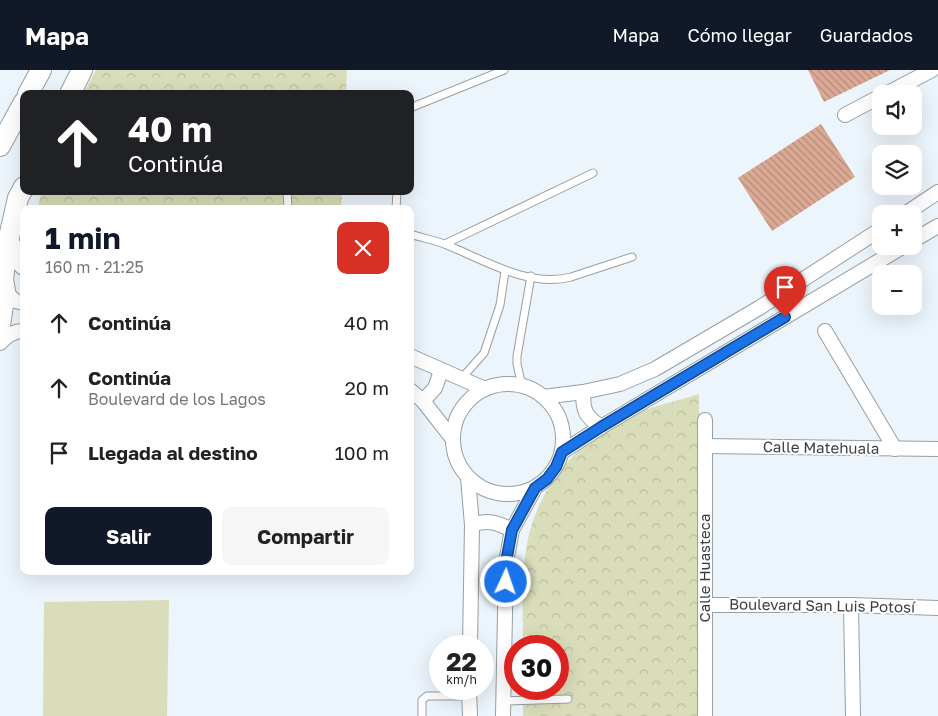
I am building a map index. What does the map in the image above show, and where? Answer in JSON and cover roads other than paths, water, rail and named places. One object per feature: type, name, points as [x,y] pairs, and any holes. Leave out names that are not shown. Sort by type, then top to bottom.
[{"type":"main road","points":[[30,90],[40,70]]},
{"type":"main road","points":[[72,90],[82,70]]},
{"type":"main road","points":[[0,146],[20,109]]},
{"type":"main road","points":[[0,326],[8,242],[20,194]]},
{"type":"main road","points":[[8,242],[20,259]]},
{"type":"street","points":[[903,85],[932,70]]},
{"type":"street","points":[[845,115],[872,101]]},
{"type":"street","points":[[918,205],[938,192]]},
{"type":"street","points":[[922,235],[938,226]]},
{"type":"street","points":[[543,397],[583,392],[620,384],[655,369],[759,308],[872,235]]},
{"type":"street","points":[[562,452],[889,255]]},
{"type":"street","points":[[3,282],[15,301],[20,302]]},
{"type":"street","points":[[825,330],[895,449]]},
{"type":"street","points":[[0,343],[9,335],[20,331]]},
{"type":"street","points":[[414,358],[485,389]]},
{"type":"street","points":[[423,401],[435,388],[441,371]]},
{"type":"street","points":[[515,384],[522,386],[530,388],[543,397],[553,408],[560,422],[563,437],[562,452],[556,467],[547,479],[535,488],[518,494],[500,494],[483,489],[468,478],[456,460],[452,438],[455,423],[461,409],[472,397],[485,389],[500,385],[515,384]]},
{"type":"street","points":[[583,392],[585,412],[590,419],[601,427]]},
{"type":"street","points":[[414,393],[423,401],[452,438]]},
{"type":"street","name":"Calle Huasteca","points":[[705,420],[705,716]]},
{"type":"street","name":"Calle Matehuala","points":[[705,446],[938,449]]},
{"type":"street","points":[[468,478],[472,525],[470,635]]},
{"type":"street","points":[[503,716],[506,562],[512,530],[535,488]]},
{"type":"street","points":[[472,525],[488,521],[498,523],[512,530]]},
{"type":"street","name":"Boulevard San Luis Potosí","points":[[705,605],[851,605],[938,608]]},
{"type":"street","points":[[851,605],[853,716]]},
{"type":"street","points":[[469,700],[470,716]]},
{"type":"lane","points":[[414,106],[504,70]]},
{"type":"lane","points":[[446,244],[593,173]]},
{"type":"lane","points":[[414,235],[446,244],[506,271],[561,279],[632,256]]},
{"type":"lane","points":[[461,379],[484,353],[500,305],[506,271]]},
{"type":"lane","points":[[522,386],[517,356],[531,276]]},
{"type":"lane","points":[[422,716],[422,700],[429,696]]},
{"type":"lane","points":[[504,701],[536,700]]}]
